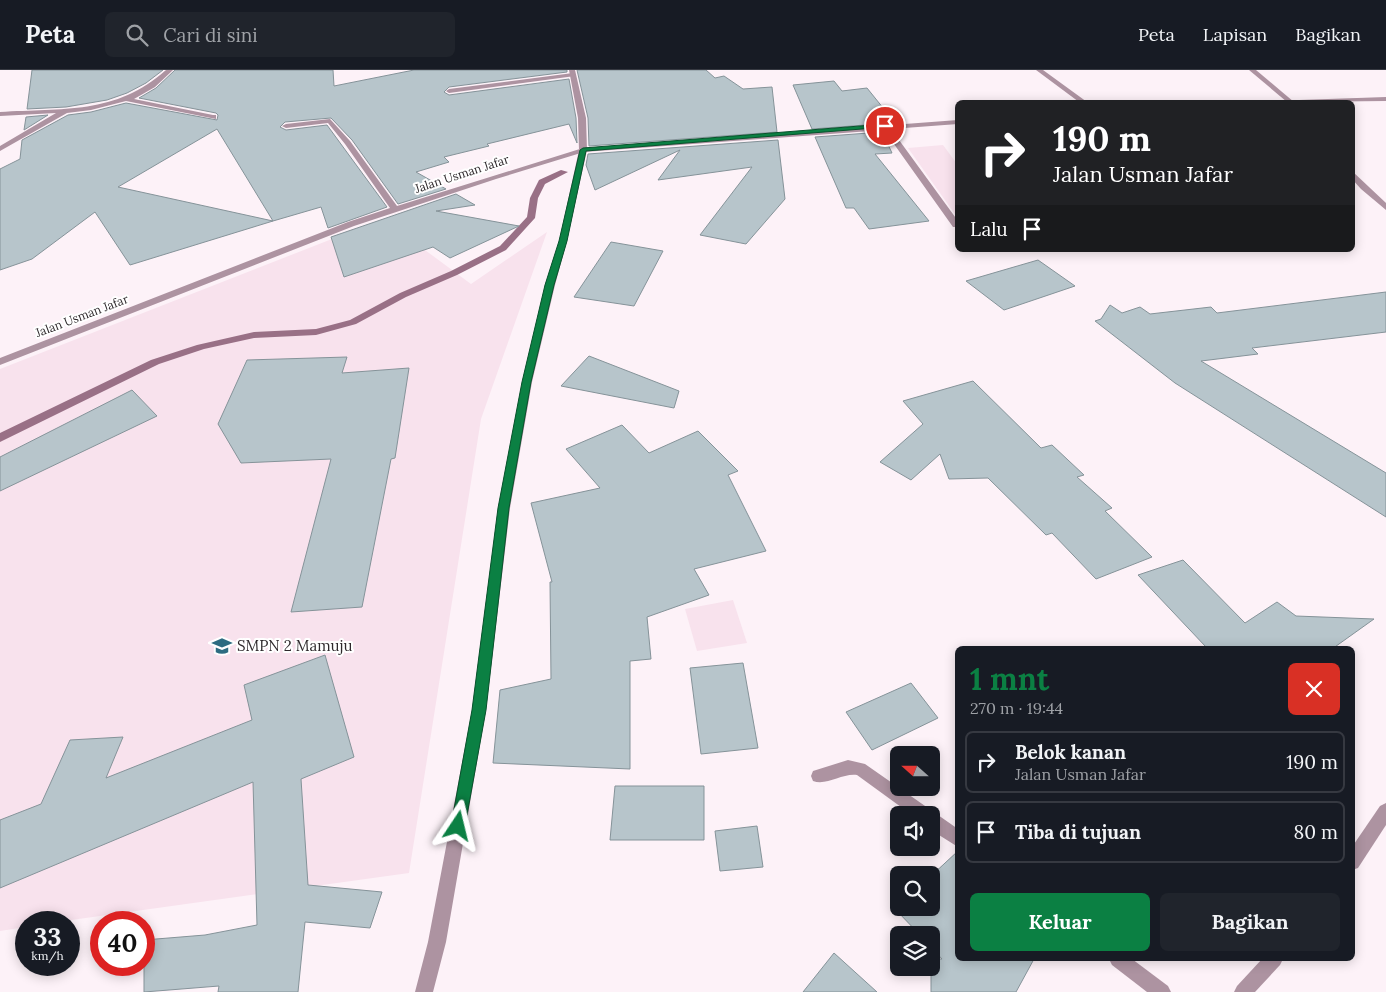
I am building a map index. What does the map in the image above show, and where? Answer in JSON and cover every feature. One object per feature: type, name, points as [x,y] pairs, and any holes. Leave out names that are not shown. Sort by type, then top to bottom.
[{"type":"street","points":[[0,114],[103,106],[128,100],[155,83],[170,70]]},
{"type":"street","points":[[1039,70],[1081,100]]},
{"type":"street","points":[[1252,70],[1289,100]]},
{"type":"street","points":[[424,992],[437,942],[479,710],[504,508],[526,382],[563,241],[583,150],[582,118],[573,72],[449,91]]},
{"type":"street","points":[[1355,100],[1386,99]]},
{"type":"street","points":[[128,100],[212,117]]},
{"type":"street","points":[[0,149],[70,109]]},
{"type":"street","points":[[286,126],[330,121],[344,136],[373,181],[395,209]]},
{"type":"street","name":"Jalan Usman Jafar","points":[[0,362],[351,224],[493,177],[583,150],[955,122]]},
{"type":"street","points":[[885,126],[955,224]]},
{"type":"street","points":[[1355,176],[1386,207]]},
{"type":"street","points":[[819,776],[848,767],[860,769],[912,806]]},
{"type":"street","points":[[1355,858],[1386,811]]},
{"type":"street","points":[[940,826],[955,837]]},
{"type":"street","points":[[1121,961],[1162,992]]},
{"type":"street","points":[[1243,992],[1272,961]]},
{"type":"shaded area","points":[[943,145],[955,161],[955,214],[908,148]]},
{"type":"shaded area","name":"SMPN 2 Mamuju","points":[[383,219],[471,284],[547,232],[481,419],[409,873],[136,911],[90,911],[90,917],[80,919],[80,911],[15,911],[15,929],[0,931],[0,369]]},
{"type":"shaded area","points":[[733,600],[747,643],[697,651],[685,609]]},
{"type":"building","points":[[32,70],[163,70],[146,83],[127,93],[107,100],[66,107],[27,109]]},
{"type":"building","points":[[175,70],[333,70],[334,86],[414,70],[567,70],[567,72],[449,87],[444,92],[449,95],[569,79],[576,118],[577,143],[569,124],[487,144],[489,146],[444,157],[449,162],[416,172],[446,189],[398,204],[352,140],[331,118],[285,122],[280,127],[286,130],[327,125],[387,207],[328,228],[321,207],[130,265],[95,212],[32,259],[0,270],[0,169],[20,159],[22,140],[68,115],[91,112],[126,103],[217,120],[218,115],[216,113],[139,98],[156,88]],"holes":[[[217,129],[273,221],[118,187]]]},
{"type":"building","points":[[577,70],[706,70],[715,78],[724,76],[743,89],[772,87],[777,132],[589,146],[588,118]]},
{"type":"building","points":[[834,81],[842,91],[867,88],[892,119],[877,121],[878,124],[812,129],[793,85]]},
{"type":"building","points":[[48,115],[24,130],[26,117]]},
{"type":"building","points":[[882,132],[892,153],[875,154],[929,221],[869,229],[854,208],[846,208],[815,137]]},
{"type":"building","points":[[778,140],[785,199],[746,244],[700,235],[752,167],[658,180],[680,150],[595,190],[586,165],[588,154]]},
{"type":"building","points":[[456,194],[475,205],[436,211],[519,226],[450,258],[433,247],[344,277],[331,237]]},
{"type":"building","points":[[611,242],[663,251],[634,306],[574,297]]},
{"type":"building","points":[[1038,260],[1075,286],[1004,310],[966,281]]},
{"type":"building","points":[[1386,292],[1386,332],[1252,348],[1258,354],[1201,361],[1386,473],[1386,517],[1175,383],[1095,321],[1101,319],[1110,305],[1122,313],[1140,307],[1150,314],[1211,307],[1217,313]]},
{"type":"building","points":[[589,356],[679,391],[674,408],[561,386]]},
{"type":"building","points":[[347,357],[342,373],[409,368],[395,458],[391,459],[362,607],[291,612],[331,459],[241,463],[218,424],[247,360]]},
{"type":"building","points":[[973,381],[1041,448],[1052,445],[1084,475],[1077,477],[1112,508],[1105,511],[1152,557],[1096,579],[1052,533],[1046,535],[988,478],[949,479],[940,454],[911,480],[880,462],[923,424],[903,401]]},
{"type":"building","points":[[132,390],[157,416],[0,491],[0,457]]},
{"type":"building","points":[[622,425],[649,453],[698,431],[738,471],[728,475],[766,551],[694,569],[709,595],[647,617],[651,659],[630,661],[630,769],[493,763],[500,690],[551,679],[550,582],[552,582],[531,503],[600,488],[566,449]]},
{"type":"building","points":[[1183,560],[1245,623],[1277,602],[1296,616],[1374,619],[1336,646],[1205,646],[1138,575]]},
{"type":"building","points":[[325,655],[354,757],[301,779],[308,885],[382,892],[370,928],[305,922],[298,992],[218,992],[219,986],[144,992],[144,976],[155,976],[155,939],[205,935],[257,925],[253,782],[0,888],[0,820],[41,804],[70,740],[123,737],[106,778],[252,720],[244,685]]},
{"type":"building","points":[[743,663],[758,748],[701,754],[690,668]]},
{"type":"building","points":[[911,683],[938,718],[872,750],[846,712]]},
{"type":"building","points":[[615,786],[704,786],[704,840],[610,840]]},
{"type":"building","points":[[757,826],[763,867],[720,871],[715,831]]},
{"type":"building","points":[[955,854],[955,961],[1033,961],[1016,992],[931,992],[931,976],[940,976],[940,959],[942,959],[940,957],[940,926],[911,926],[902,916],[940,916],[940,868]]},
{"type":"building","points":[[834,953],[877,992],[803,992]]},
{"type":"waterway","points":[[0,438],[155,362],[201,347],[254,335],[316,332],[353,322],[403,295],[454,273],[503,248],[531,218],[534,198],[542,182],[564,172]]},
{"type":"place","name":"SMPN 2 Mamuju","points":[[222,646]]},
{"type":"route","points":[[458,826],[479,710],[504,508],[526,382],[573,203],[583,150],[885,126]]}]
